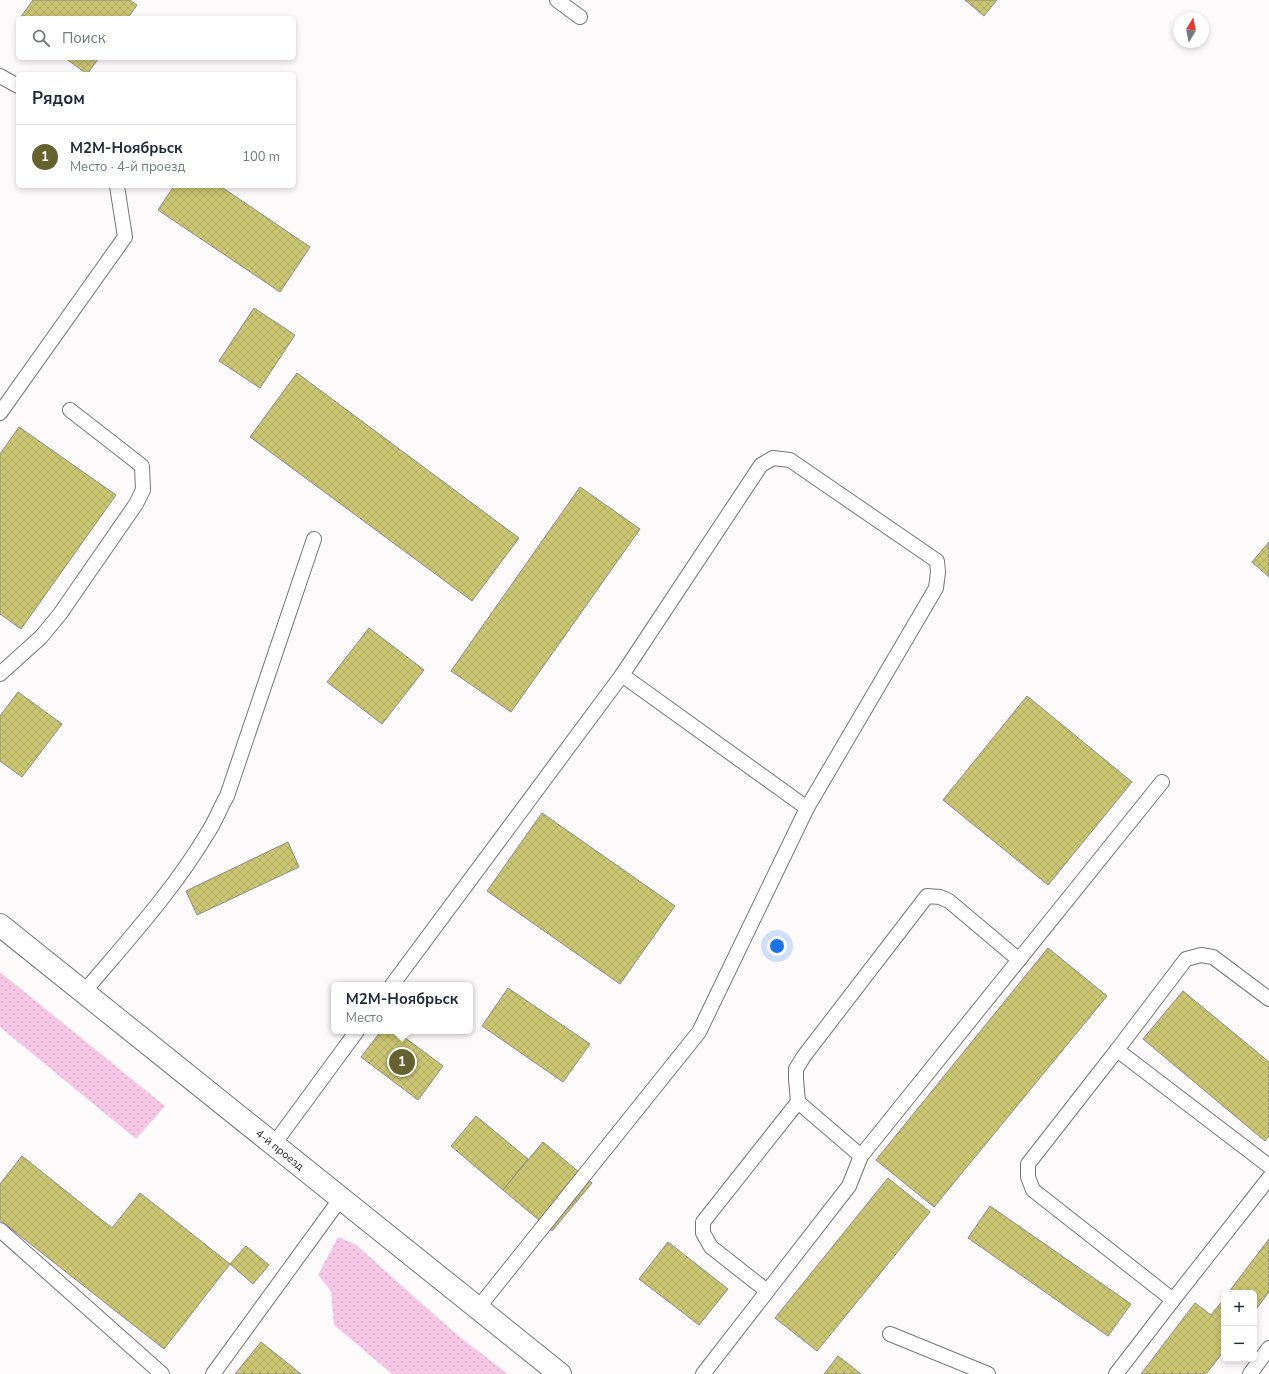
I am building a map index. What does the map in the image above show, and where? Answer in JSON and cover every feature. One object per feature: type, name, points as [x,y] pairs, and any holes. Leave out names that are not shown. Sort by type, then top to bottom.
[{"type":"street","name":"4-й проезд","points":[[0,925],[560,1374]]},
{"type":"lane","points":[[558,0],[580,17]]},
{"type":"lane","points":[[0,76],[16,85]]},
{"type":"lane","points":[[0,413],[125,237],[117,188]]},
{"type":"lane","points":[[0,674],[41,637],[60,614],[136,504],[142,490],[142,466],[70,410]]},
{"type":"lane","points":[[394,982],[622,675],[761,465],[773,458],[790,460],[937,561],[938,572],[936,588],[807,808],[699,1032],[478,1308]]},
{"type":"lane","points":[[84,992],[160,900],[189,861],[208,833],[227,796],[314,540]]},
{"type":"lane","points":[[622,675],[807,808]]},
{"type":"lane","points":[[703,1374],[849,1186],[862,1156],[1162,782]]},
{"type":"lane","points":[[767,1291],[712,1247],[703,1233],[703,1222],[798,1102],[796,1069],[804,1056],[927,896],[940,897],[949,901],[1019,960]]},
{"type":"lane","points":[[1173,1300],[1034,1190],[1028,1177],[1028,1164],[1186,959],[1202,955],[1213,957],[1269,999]]},
{"type":"lane","points":[[274,1144],[355,1034]]},
{"type":"lane","points":[[1117,1050],[1269,1166]]},
{"type":"lane","points":[[798,1102],[862,1156]]},
{"type":"lane","points":[[1116,1374],[1269,1178]]},
{"type":"lane","points":[[213,1374],[342,1198]]},
{"type":"lane","points":[[0,1230],[162,1374]]},
{"type":"lane","points":[[890,1334],[988,1374]]},
{"type":"lane","points":[[1250,1374],[1269,1348]]},
{"type":"shaded area","points":[[0,972],[165,1106],[136,1139],[0,1027]]},
{"type":"shaded area","points":[[338,1237],[355,1244],[456,1334],[508,1374],[392,1374],[334,1325],[331,1291],[318,1275]]},
{"type":"building","points":[[33,0],[130,0],[137,5],[129,16],[21,16]]},
{"type":"building","points":[[965,0],[997,0],[984,16]]},
{"type":"building","points":[[68,60],[98,60],[88,72],[84,72]]},
{"type":"building","points":[[173,188],[223,188],[310,247],[280,292],[158,210]]},
{"type":"building","points":[[254,308],[295,335],[260,388],[219,361]]},
{"type":"building","points":[[297,373],[519,538],[472,601],[250,437]]},
{"type":"building","points":[[19,427],[116,495],[21,629],[0,614],[0,454]]},
{"type":"building","points":[[580,487],[640,529],[511,712],[451,671]]},
{"type":"building","points":[[1269,542],[1269,577],[1252,562]]},
{"type":"building","points":[[369,628],[424,670],[382,724],[327,682]]},
{"type":"building","points":[[18,692],[62,724],[22,777],[0,761],[0,716]]},
{"type":"building","points":[[1027,696],[1132,782],[1048,885],[943,800]]},
{"type":"building","points":[[542,813],[675,906],[620,984],[487,891]]},
{"type":"building","points":[[288,842],[299,867],[197,915],[186,891]]},
{"type":"building","points":[[1048,948],[1107,996],[934,1207],[876,1160]]},
{"type":"building","points":[[508,988],[590,1044],[563,1082],[482,1026]]},
{"type":"building","points":[[1183,991],[1269,1062],[1269,1136],[1265,1141],[1143,1039]]},
{"type":"building","points":[[379,1034],[400,1034],[443,1066],[418,1100],[361,1057]]},
{"type":"building","points":[[476,1116],[528,1159],[503,1190],[451,1146]]},
{"type":"building","points":[[543,1142],[592,1183],[552,1231],[503,1190]]},
{"type":"building","points":[[22,1156],[112,1228],[140,1193],[230,1264],[164,1349],[0,1220],[0,1184]]},
{"type":"building","points":[[888,1178],[930,1212],[817,1351],[775,1318]]},
{"type":"building","points":[[990,1206],[1131,1304],[1108,1336],[968,1238]]},
{"type":"building","points":[[1269,1239],[1269,1292],[1257,1308],[1257,1290],[1230,1290]]},
{"type":"building","points":[[668,1242],[728,1289],[699,1325],[639,1279]]},
{"type":"building","points":[[246,1246],[269,1265],[253,1284],[230,1264]]},
{"type":"building","points":[[1195,1303],[1211,1315],[1221,1303],[1221,1355],[1206,1374],[1141,1374]]},
{"type":"building","points":[[261,1342],[301,1374],[235,1374]]},
{"type":"building","points":[[838,1356],[861,1374],[824,1374]]},
{"type":"place","name":"М2М-Ноябрьск","points":[[402,1062]]}]
